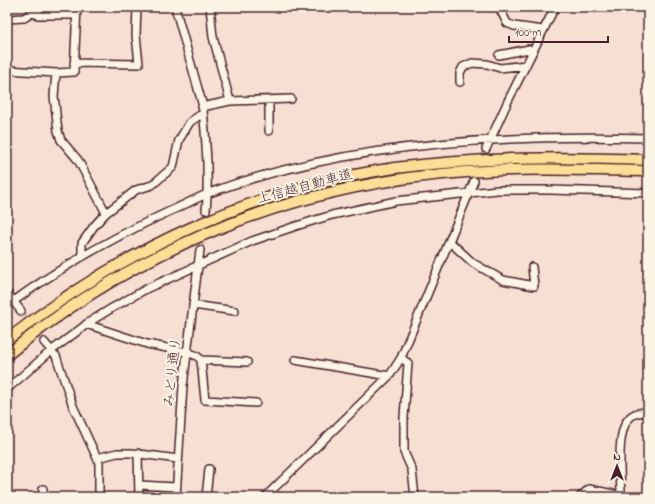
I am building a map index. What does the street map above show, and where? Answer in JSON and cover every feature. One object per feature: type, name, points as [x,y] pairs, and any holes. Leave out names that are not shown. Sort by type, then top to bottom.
[{"type":"highway","name":"上信越自動車道","points":[[7,340],[66,296],[102,273],[137,254],[208,220],[244,206],[288,192],[356,175],[393,168],[456,162],[533,158],[648,160]]},
{"type":"highway","name":"上信越自動車道","points":[[7,355],[74,304],[108,282],[144,262],[211,231],[291,203],[359,186],[465,172],[536,170],[648,172]]},
{"type":"street","points":[[7,19],[24,18],[33,10],[41,7]]},
{"type":"street","points":[[7,70],[56,73],[74,72],[77,7]]},
{"type":"street","points":[[74,63],[139,64],[136,35],[137,7]]},
{"type":"street","points":[[174,7],[203,110],[206,131],[208,194],[206,210]]},
{"type":"street","points":[[210,7],[213,37],[230,101]]},
{"type":"street","points":[[499,7],[507,23],[514,26],[543,30]]},
{"type":"street","points":[[486,149],[492,140],[526,65],[555,7]]},
{"type":"street","points":[[33,10],[38,15],[76,15]]},
{"type":"street","points":[[499,55],[529,49],[532,53]]},
{"type":"street","points":[[460,82],[462,67],[472,63],[487,64],[500,68],[526,65]]},
{"type":"street","points":[[56,73],[55,101],[58,131],[61,140],[78,160],[106,213]]},
{"type":"street","points":[[82,257],[82,243],[94,226],[106,213],[136,190],[152,185],[173,167],[179,140],[190,122],[203,110],[230,101],[291,99]]},
{"type":"street","points":[[269,100],[269,130]]},
{"type":"street","points":[[7,306],[82,257],[134,228],[208,194],[257,178],[324,160],[419,146],[492,140],[614,137],[648,138]]},
{"type":"street","points":[[264,497],[389,376],[401,358],[474,181]]},
{"type":"street","points":[[7,389],[51,351],[86,324],[148,288],[252,241],[332,215],[396,201],[498,190],[648,193]]},
{"type":"street","points":[[449,241],[473,263],[503,280],[534,286],[532,268]]},
{"type":"street","name":"みどり通り","points":[[176,497],[183,386],[200,250]]},
{"type":"street","points":[[7,293],[21,311]]},
{"type":"street","points":[[193,305],[235,311]]},
{"type":"street","points":[[86,324],[147,344],[187,352],[197,356],[201,360],[205,400],[256,403]]},
{"type":"street","points":[[44,342],[56,356],[60,364],[73,406],[99,463],[99,497]]},
{"type":"street","points":[[401,358],[408,363],[404,417],[404,452],[412,470],[415,497]]},
{"type":"street","points":[[201,360],[247,362]]},
{"type":"street","points":[[295,360],[389,376]]},
{"type":"street","points":[[580,497],[589,489],[618,495],[621,494],[622,429],[626,421],[635,414],[648,412]]},
{"type":"street","points":[[97,458],[117,453],[138,453],[178,459]]},
{"type":"street","points":[[138,453],[139,497]]},
{"type":"street","points":[[206,497],[209,469]]},
{"type":"street","points":[[139,485],[176,487]]},
{"type":"street","points":[[43,489],[44,497]]},
{"type":"tunnel","points":[[474,181],[486,149]]},
{"type":"tunnel","points":[[200,250],[206,210]]},
{"type":"tunnel","points":[[21,311],[44,342]]}]
